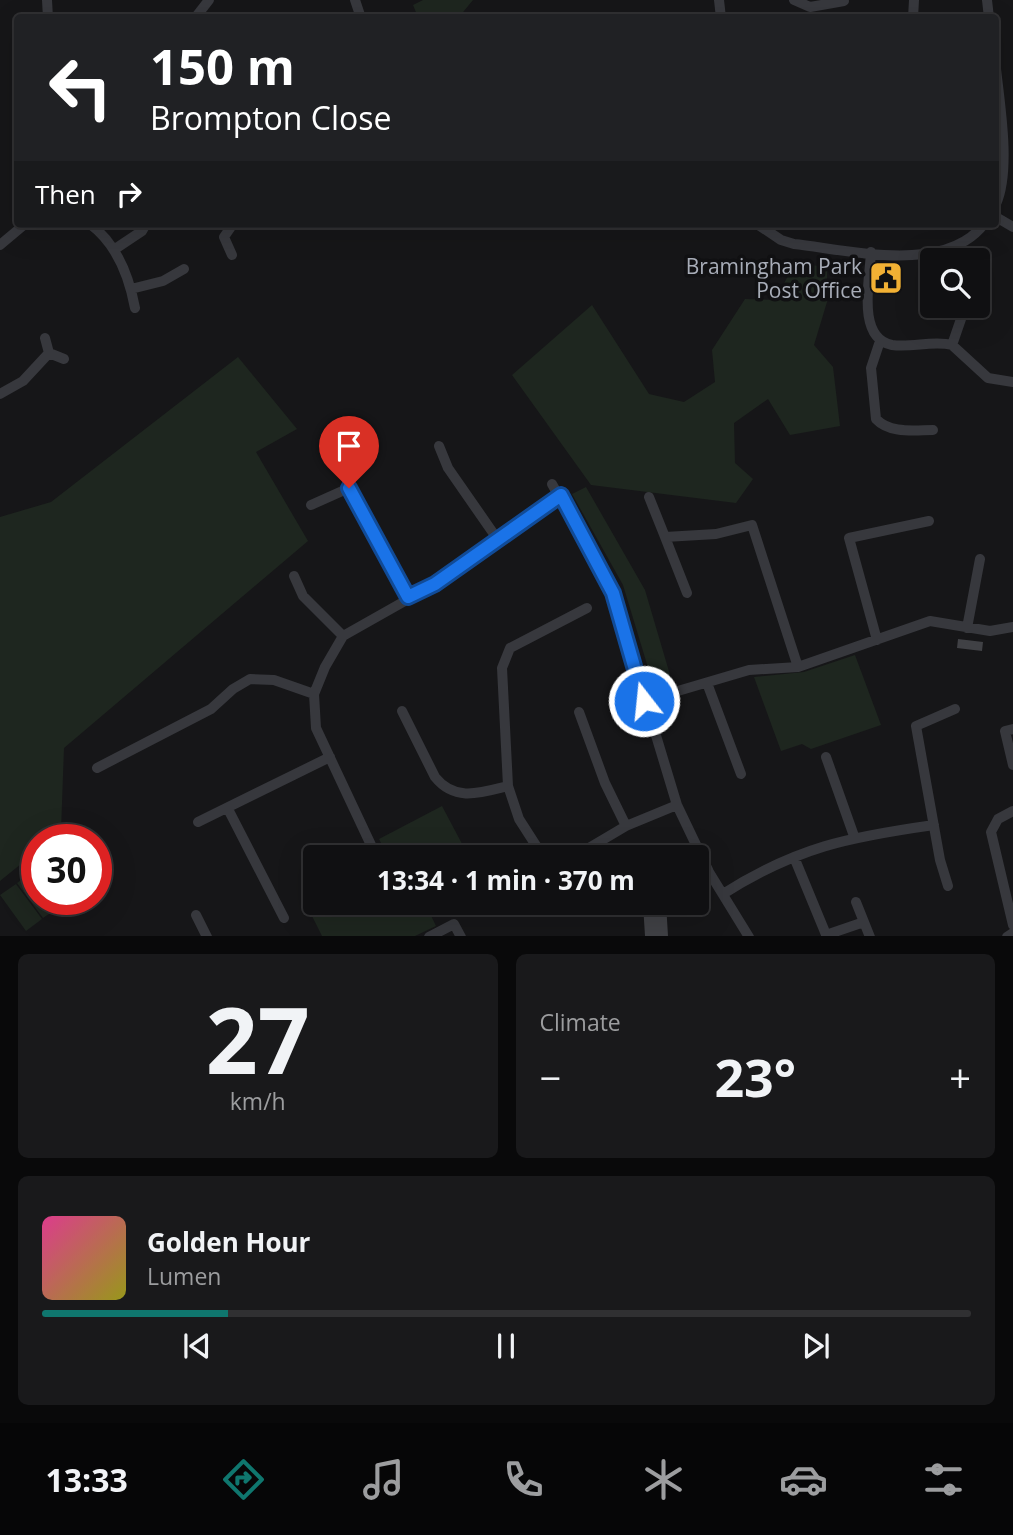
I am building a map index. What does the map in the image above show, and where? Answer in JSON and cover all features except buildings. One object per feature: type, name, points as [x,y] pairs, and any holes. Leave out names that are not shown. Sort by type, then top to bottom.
[{"type":"street","points":[[198,14],[209,0]]},
{"type":"street","points":[[794,0],[810,7],[844,1]]},
{"type":"street","points":[[999,96],[999,160],[1002,180],[999,192]]},
{"type":"street","points":[[1000,105],[1013,104]]},
{"type":"street","points":[[0,245],[20,228]]},
{"type":"street","points":[[95,228],[105,235],[115,249],[131,289],[135,308]]},
{"type":"street","points":[[115,249],[144,228]]},
{"type":"street","points":[[224,237],[230,228]]},
{"type":"street","points":[[762,228],[769,234],[794,244],[912,255],[953,249],[979,228]]},
{"type":"street","points":[[212,234],[224,237]]},
{"type":"street","points":[[224,237],[232,255]]},
{"type":"street","points":[[871,252],[868,311],[872,328],[880,341],[892,345],[952,345],[988,378],[1013,382]]},
{"type":"street","points":[[131,289],[163,281],[184,269]]},
{"type":"street","points":[[952,345],[961,318]]},
{"type":"street","points":[[45,338],[49,354]]},
{"type":"street","points":[[880,341],[871,368],[871,421],[897,429],[929,426]]},
{"type":"street","points":[[49,354],[64,359]]},
{"type":"street","points":[[0,394],[23,382],[49,354]]},
{"type":"street","points":[[439,446],[448,468],[498,540]]},
{"type":"street","points":[[552,484],[561,495],[613,593],[677,804],[723,894],[749,936]]},
{"type":"street","points":[[311,505],[349,488],[408,597]]},
{"type":"street","points":[[371,845],[316,728],[314,694],[343,636],[435,584],[561,495]]},
{"type":"street","points":[[649,497],[687,593]]},
{"type":"street","points":[[849,538],[929,521]]},
{"type":"street","points":[[664,537],[716,534],[752,525],[798,667]]},
{"type":"street","points":[[843,525],[877,640]]},
{"type":"street","points":[[967,628],[980,559]]},
{"type":"street","points":[[294,576],[303,596],[343,636]]},
{"type":"street","points":[[536,845],[519,819],[508,786],[502,668],[505,657],[520,641],[587,608]]},
{"type":"street","points":[[644,701],[749,670],[798,667],[930,621],[990,631],[1013,627]]},
{"type":"street","points":[[97,768],[211,709],[233,689],[250,679],[274,680],[314,694]]},
{"type":"street","points":[[707,683],[741,774]]},
{"type":"street","points":[[948,886],[916,726],[955,709]]},
{"type":"street","points":[[402,710],[442,787],[464,795],[508,786]]},
{"type":"street","points":[[579,712],[605,783],[626,826]]},
{"type":"street","points":[[1013,729],[1005,731],[1013,765]]},
{"type":"street","points":[[198,822],[330,757]]},
{"type":"street","points":[[826,757],[854,836]]},
{"type":"street","points":[[594,845],[626,826],[677,804]]},
{"type":"street","points":[[228,808],[284,918]]},
{"type":"street","points":[[1013,811],[998,819],[991,832],[1013,925]]},
{"type":"street","points":[[723,894],[794,857],[854,836],[934,825]]},
{"type":"street","points":[[794,857],[827,936],[864,922]]},
{"type":"street","points":[[856,902],[870,936]]},
{"type":"street","points":[[196,915],[207,936]]},
{"type":"street","points":[[429,936],[454,924],[461,936]]},
{"type":"street","points":[[1007,936],[1013,933]]},
{"type":"shaded area","points":[[423,0],[473,0],[461,14],[417,14],[413,5]]},
{"type":"shaded area","points":[[795,263],[827,267],[827,302],[814,345],[833,367],[840,426],[790,435],[768,399],[734,423],[735,463],[753,479],[736,503],[591,485],[512,375],[592,305],[649,394],[684,402],[715,382],[712,350],[745,299],[775,300]]},
{"type":"shaded area","points":[[238,357],[297,429],[256,452],[308,541],[64,748],[61,824],[21,824],[21,864],[0,881],[0,517],[51,502]]},
{"type":"shaded area","points":[[586,487],[645,590],[673,685],[656,694],[623,585],[572,494]]},
{"type":"shaded area","points":[[855,655],[881,725],[811,749],[802,744],[781,751],[754,677],[804,672]]},
{"type":"shaded area","points":[[442,806],[463,845],[382,845],[379,839]]},
{"type":"shaded area","points":[[16,884],[21,891],[21,915],[39,915],[42,919],[26,931],[0,895]]},
{"type":"shaded area","points":[[312,915],[431,915],[436,926],[415,936],[322,936]]},
{"type":"place","name":"Bramingham Park Post Office","points":[[886,278]]},
{"type":"route","points":[[349,488],[408,597],[435,584],[561,495],[613,593],[644,701]]}]
